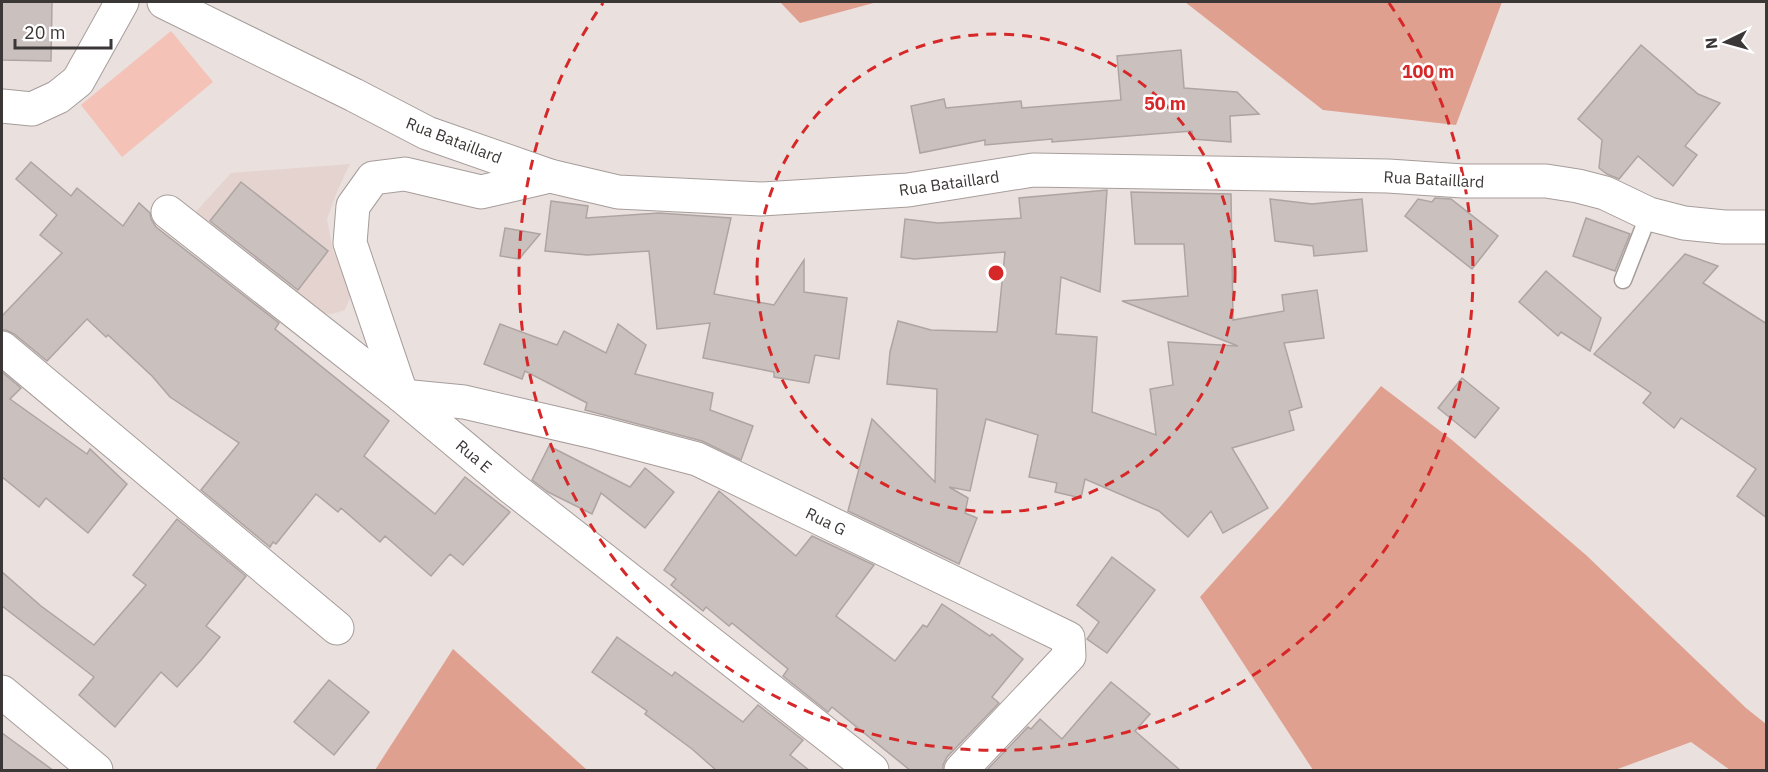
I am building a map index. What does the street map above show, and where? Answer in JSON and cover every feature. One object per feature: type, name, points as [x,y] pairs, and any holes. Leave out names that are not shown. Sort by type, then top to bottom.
[{"type":"street","points":[[2,106],[32,109],[58,97],[78,81],[122,2]]},
{"type":"street","name":"Rua Bataillard","points":[[164,2],[427,133],[550,176],[618,192],[761,199],[908,190],[1033,170],[1388,176],[1463,181],[1546,181],[1578,186],[1605,194],[1649,214],[1684,223],[1724,227],[1767,227]]},
{"type":"street","points":[[402,396],[350,243],[352,206],[373,178],[405,174],[481,192],[550,176]]},
{"type":"street","name":"Rua E","points":[[168,212],[402,396],[511,487],[872,771]]},
{"type":"street","points":[[2,348],[337,628]]},
{"type":"street","name":"Rua G","points":[[402,396],[464,402],[697,459],[1068,638],[1069,656],[960,771]]},
{"type":"street","points":[[2,692],[96,771]]},
{"type":"lane","points":[[1623,280],[1649,214]]},
{"type":"shaded area","points":[[780,2],[877,2],[800,23]]},
{"type":"shaded area","points":[[1185,2],[1502,2],[1456,125],[1323,110]]},
{"type":"shaded area","points":[[171,31],[213,82],[122,157],[81,105]]},
{"type":"shaded area","points":[[350,164],[327,219],[333,251],[348,279],[351,295],[345,310],[332,314],[314,313],[193,215],[231,173]]},
{"type":"shaded area","points":[[1381,386],[1452,440],[1586,555],[1746,708],[1766,724],[1766,770],[1730,770],[1691,742],[1615,770],[1313,770],[1200,597],[1281,506]]},
{"type":"shaded area","points":[[453,649],[587,770],[375,770]]},
{"type":"building","points":[[2,2],[52,2],[51,61],[2,60]]},
{"type":"building","points":[[1641,45],[1698,94],[1720,103],[1685,146],[1697,155],[1673,186],[1638,156],[1619,179],[1607,174],[1599,168],[1602,140],[1578,119]]},
{"type":"building","points":[[1181,50],[1184,88],[1237,92],[1259,114],[1230,116],[1231,142],[1192,139],[1192,131],[985,145],[985,140],[920,153],[911,106],[944,99],[946,108],[1021,101],[1022,108],[1121,100],[1117,56]]},
{"type":"building","points":[[31,162],[71,196],[77,188],[123,226],[139,203],[150,213],[156,227],[279,323],[275,329],[389,421],[364,456],[435,514],[465,477],[510,512],[463,565],[450,554],[431,576],[385,536],[380,542],[341,508],[338,512],[316,494],[276,544],[273,542],[270,547],[201,490],[239,443],[170,397],[152,376],[108,335],[106,337],[87,319],[47,361],[14,334],[2,330],[2,316],[62,253],[40,235],[57,215],[16,179]]},
{"type":"building","points":[[241,182],[328,251],[298,290],[210,221]]},
{"type":"building","points":[[1107,190],[1100,292],[1061,277],[1056,334],[1097,337],[1092,412],[1156,435],[1150,389],[1173,385],[1168,342],[1238,346],[1122,301],[1188,296],[1184,244],[1135,244],[1131,192],[1231,194],[1233,320],[1284,311],[1282,295],[1317,290],[1324,338],[1284,343],[1302,407],[1289,411],[1294,430],[1232,448],[1268,508],[1223,533],[1211,511],[1188,537],[1159,511],[1085,479],[1081,498],[1055,492],[1057,483],[1029,477],[1038,435],[986,419],[970,491],[949,487],[968,498],[965,513],[977,518],[959,564],[848,511],[872,419],[935,482],[937,389],[887,384],[890,352],[898,321],[931,330],[997,332],[1005,252],[914,259],[901,257],[905,219],[938,223],[1021,218],[1019,198]]},
{"type":"building","points":[[1435,198],[1451,199],[1498,236],[1472,269],[1405,216],[1418,199],[1432,202]]},
{"type":"building","points":[[1270,199],[1312,204],[1362,199],[1367,251],[1314,256],[1313,246],[1275,241]]},
{"type":"building","points":[[551,201],[588,206],[586,218],[659,213],[731,218],[714,294],[774,305],[804,260],[804,292],[847,298],[839,359],[815,355],[809,383],[774,377],[774,372],[703,358],[710,323],[657,329],[649,251],[587,255],[545,251]]},
{"type":"building","points":[[1586,218],[1630,234],[1615,271],[1573,256]]},
{"type":"building","points":[[505,228],[540,234],[519,259],[500,256]]},
{"type":"building","points":[[1685,254],[1718,266],[1703,283],[1767,324],[1767,518],[1737,496],[1756,469],[1681,418],[1674,428],[1643,403],[1651,393],[1594,354]]},
{"type":"building","points":[[1546,271],[1601,318],[1590,351],[1561,332],[1558,336],[1519,302]]},
{"type":"building","points":[[500,324],[557,345],[564,331],[606,353],[618,324],[646,345],[635,374],[713,393],[710,410],[753,426],[741,460],[702,441],[585,410],[587,403],[525,371],[522,379],[484,364]]},
{"type":"building","points":[[2,372],[21,388],[10,399],[87,454],[90,449],[127,484],[88,533],[46,498],[39,507],[2,477]]},
{"type":"building","points":[[1462,378],[1499,408],[1475,438],[1438,408]]},
{"type":"building","points":[[549,446],[630,487],[645,468],[674,492],[645,528],[601,493],[592,514],[548,492],[532,480]]},
{"type":"building","points":[[719,491],[796,556],[812,536],[874,565],[836,616],[895,661],[923,625],[927,627],[942,604],[990,636],[992,634],[1023,659],[992,697],[999,703],[947,757],[943,771],[911,771],[832,707],[828,712],[783,676],[788,669],[732,623],[729,626],[706,607],[703,611],[671,585],[676,579],[664,570]]},
{"type":"building","points":[[177,519],[246,576],[206,626],[220,637],[202,659],[177,687],[161,672],[115,727],[79,695],[94,677],[2,606],[2,572],[41,606],[94,645],[146,585],[133,575]]},
{"type":"building","points":[[1112,557],[1155,590],[1107,653],[1087,639],[1099,622],[1077,605]]},
{"type":"building","points":[[617,637],[672,676],[675,672],[743,722],[758,705],[803,740],[790,755],[810,771],[717,771],[645,714],[647,711],[592,672]]},
{"type":"building","points":[[329,680],[369,712],[334,755],[294,722]]},
{"type":"building","points":[[1111,682],[1150,714],[1135,731],[1181,771],[986,771],[1028,727],[1031,729],[1040,719],[1062,739]]},
{"type":"building","points":[[2,733],[54,771],[2,771]]}]
